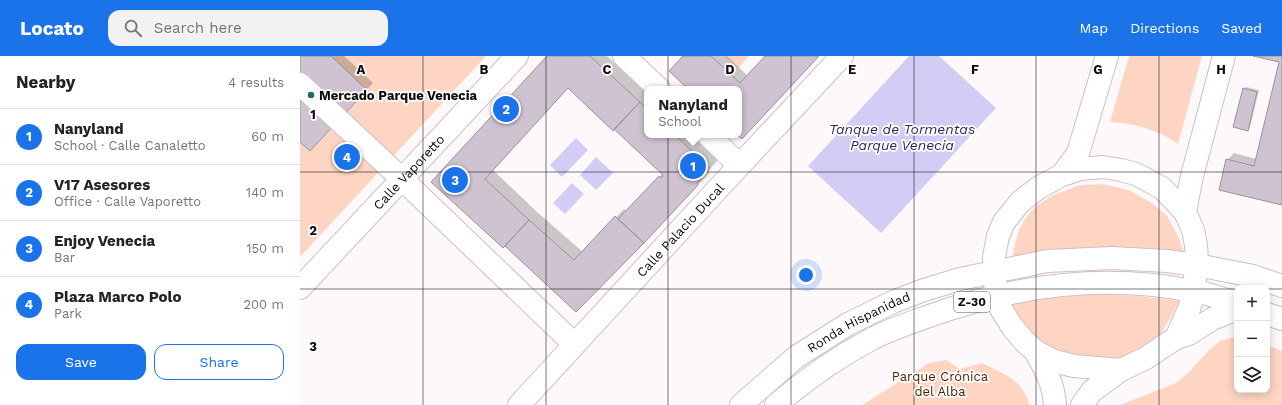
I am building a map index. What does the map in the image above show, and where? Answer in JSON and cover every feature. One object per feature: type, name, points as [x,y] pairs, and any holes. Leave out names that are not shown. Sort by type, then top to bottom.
[{"type":"main road","name":"Calle Vaporetto","points":[[300,288],[517,56]]},
{"type":"main road","points":[[624,56],[656,86]]},
{"type":"main road","name":"Calle Palacio Ducal","points":[[519,405],[739,165],[842,56]]},
{"type":"main road","points":[[1062,175],[1078,153],[1107,56]]},
{"type":"main road","points":[[1185,212],[1191,182],[1224,56]]},
{"type":"main road","points":[[300,84],[402,179],[574,344]]},
{"type":"main road","points":[[711,138],[739,165]]},
{"type":"main road","name":"Z-30","points":[[1092,167],[1121,170],[1136,174],[1162,188],[1185,212],[1195,237],[1197,252],[1194,291],[1189,309],[1176,338],[1146,358],[1120,370],[1074,366],[1054,361],[1035,351],[1025,342],[1007,320],[1001,309],[997,295],[994,272],[994,257],[998,236],[1004,222],[1020,202],[1038,188],[1062,175],[1080,169],[1092,167]]},
{"type":"main road","name":"Ronda Hispanidad","points":[[741,405],[796,357],[848,324],[895,301],[960,279],[1047,261],[1112,258],[1167,261],[1252,276],[1282,286]]},
{"type":"main road","name":"Ronda Hispanidad","points":[[776,405],[829,364],[871,339],[906,324],[952,308],[997,295],[1053,286],[1086,283],[1135,284],[1194,291],[1234,302]]},
{"type":"main road","points":[[1176,338],[1189,334],[1212,319],[1234,309]]},
{"type":"main road","points":[[1270,315],[1282,320]]},
{"type":"main road","points":[[1035,351],[1049,376],[1054,390],[1055,405]]},
{"type":"main road","points":[[1082,405],[1087,396],[1120,370]]},
{"type":"green space","points":[[300,56],[486,56],[300,257]]},
{"type":"green space","points":[[725,56],[749,56],[738,68]]},
{"type":"green space","points":[[1129,56],[1202,56],[1178,144],[1146,128],[1110,122]]},
{"type":"green space","points":[[1103,184],[1128,190],[1152,203],[1167,216],[1178,236],[1185,255],[1032,253],[1013,256],[1018,233],[1022,224],[1028,215],[1043,201],[1080,185]]},
{"type":"green space","points":[[1095,294],[1138,296],[1180,301],[1161,334],[1147,345],[1130,356],[1101,361],[1075,359],[1042,344],[1029,332],[1009,302],[1049,297]]},
{"type":"green space","points":[[1234,337],[1234,393],[1270,393],[1270,346],[1282,351],[1282,405],[1120,405],[1176,383],[1220,341]]},
{"type":"green space","name":"Parque Crónica del Alba","points":[[946,360],[960,369],[982,363],[1005,374],[1023,390],[1029,405],[862,405],[929,363]]},
{"type":"water","name":"Tanque de Tormentas Parque Venecia","points":[[909,56],[939,56],[996,108],[881,233],[808,166]]},
{"type":"water","points":[[576,138],[588,150],[562,177],[550,165]]},
{"type":"water","points":[[596,157],[613,173],[596,190],[580,175]]},
{"type":"water","points":[[572,183],[584,194],[565,214],[553,203]]},
{"type":"building","points":[[300,56],[331,56],[367,90],[342,117],[300,78]]},
{"type":"building","points":[[547,56],[590,56],[640,102],[613,131],[568,88],[485,179],[529,220],[503,248],[431,182]]},
{"type":"building","points":[[683,56],[711,56],[740,83],[765,56],[819,56],[742,139],[741,138],[742,138],[742,86],[685,86],[669,71]]},
{"type":"building","points":[[1253,56],[1282,56],[1282,205],[1219,190],[1226,159],[1254,166],[1279,62]]},
{"type":"building","points":[[1243,88],[1257,92],[1248,131],[1233,127]]},
{"type":"building","points":[[300,93],[334,125],[310,151],[300,142]]},
{"type":"building","points":[[640,102],[644,106],[644,138],[678,138],[710,168],[697,183],[698,185],[644,243],[618,219],[659,176],[661,178],[663,175],[614,129]]},
{"type":"building","points":[[615,216],[644,243],[576,312],[505,246],[529,220],[574,260]]},
{"type":"place","name":"Mercado Parque Venecia","points":[[311,95]]},
{"type":"place","name":"V17 Asesores","points":[[506,109]]},
{"type":"place","name":"Plaza Marco Polo","points":[[347,157]]},
{"type":"place","name":"Nanyland","points":[[693,166]]},
{"type":"place","name":"Enjoy Venecia","points":[[455,180]]}]
